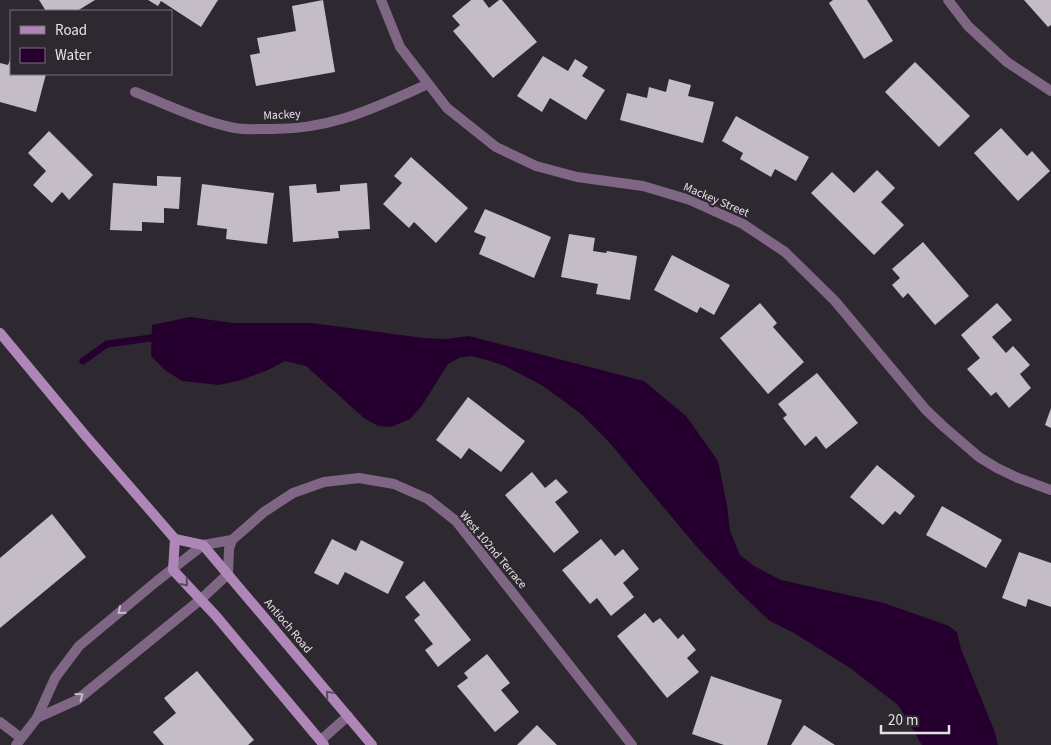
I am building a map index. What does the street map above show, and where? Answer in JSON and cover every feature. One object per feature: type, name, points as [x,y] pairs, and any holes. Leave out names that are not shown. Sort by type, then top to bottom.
[{"type":"main road","points":[[0,333],[175,539],[203,546]]},
{"type":"main road","points":[[175,539],[173,570],[216,616],[322,743]]},
{"type":"main road","name":"Antioch Road","points":[[203,546],[372,745]]},
{"type":"street","name":"Mackey Street","points":[[381,0],[400,47],[428,84],[447,108],[496,147],[536,166],[577,177],[643,186],[690,200],[743,224],[785,252],[835,301],[926,410],[944,428],[979,457],[1018,478],[1051,490]]},
{"type":"street","points":[[948,0],[968,26],[1007,62],[1051,91]]},
{"type":"street","name":"Mackey","points":[[135,92],[203,119],[237,128],[284,130],[329,124],[360,114],[428,84]]},
{"type":"street","name":"West 102nd Terrace","points":[[18,741],[37,718],[55,678],[79,646],[157,581],[203,546],[232,540],[264,512],[293,493],[324,482],[359,478],[394,484],[428,499],[456,521],[632,745]]},
{"type":"street","points":[[228,574],[229,549],[232,540]]},
{"type":"street","name":"West 102nd Terrace","points":[[37,718],[77,700],[200,600],[228,574]]},
{"type":"street","points":[[322,743],[348,716]]},
{"type":"street","points":[[0,722],[18,741]]},
{"type":"water","points":[[190,317],[233,323],[312,323],[423,338],[446,339],[469,336],[644,381],[686,416],[718,461],[730,531],[740,555],[754,566],[781,580],[884,603],[949,626],[957,632],[961,649],[994,730],[998,745],[922,745],[898,705],[850,668],[794,633],[770,621],[740,593],[696,546],[609,442],[580,413],[543,386],[505,366],[487,360],[471,356],[459,358],[448,364],[421,407],[410,419],[391,427],[378,426],[364,418],[306,366],[285,361],[268,370],[241,380],[219,385],[182,381],[165,370],[151,356],[152,325]]},
{"type":"building","points":[[39,0],[95,0],[79,10],[45,10]]},
{"type":"building","points":[[148,0],[218,0],[201,27],[161,1],[158,6]]},
{"type":"building","points":[[323,0],[335,72],[256,86],[250,55],[260,53],[257,38],[296,31],[292,6]]},
{"type":"building","points":[[471,0],[483,0],[489,8],[499,0],[502,0],[537,42],[493,78],[453,31],[460,25],[452,16]]},
{"type":"building","points":[[833,0],[867,0],[893,41],[864,59],[829,3]]},
{"type":"building","points":[[1024,0],[1051,0],[1051,25],[1048,27]]},
{"type":"building","points":[[543,56],[568,71],[575,59],[588,67],[582,76],[605,90],[586,120],[550,98],[542,112],[517,96]]},
{"type":"building","points":[[10,60],[10,75],[46,75],[36,112],[0,102],[0,63],[8,65]]},
{"type":"building","points":[[915,62],[970,116],[939,147],[885,92]]},
{"type":"building","points":[[669,79],[691,85],[688,96],[714,102],[703,143],[620,120],[627,93],[647,98],[649,87],[666,92]]},
{"type":"building","points":[[736,116],[809,157],[796,181],[775,169],[771,177],[740,159],[743,153],[722,141]]},
{"type":"building","points":[[1001,128],[1027,156],[1032,151],[1050,171],[1018,201],[974,153]]},
{"type":"building","points":[[49,131],[93,175],[69,200],[62,192],[52,203],[33,185],[46,171],[28,153]]},
{"type":"building","points":[[411,157],[468,208],[436,243],[414,222],[409,228],[383,204],[402,183],[394,176]]},
{"type":"building","points":[[877,170],[895,188],[881,202],[904,225],[874,255],[811,193],[832,172],[854,193]]},
{"type":"building","points":[[157,176],[181,177],[179,209],[164,208],[164,223],[142,222],[142,231],[110,230],[113,183],[157,186]]},
{"type":"building","points":[[367,183],[370,229],[338,231],[339,238],[293,242],[289,186],[316,184],[317,193],[340,191],[340,185]]},
{"type":"building","points":[[202,184],[274,193],[267,244],[226,239],[227,229],[197,225]]},
{"type":"building","points":[[485,209],[551,237],[534,278],[479,254],[486,237],[474,232]]},
{"type":"building","points":[[569,234],[595,238],[593,251],[606,253],[607,251],[637,256],[630,300],[596,294],[598,284],[561,277]]},
{"type":"building","points":[[923,242],[969,296],[935,325],[908,293],[903,298],[892,285],[900,278],[892,269]]},
{"type":"building","points":[[672,255],[730,285],[714,315],[700,307],[697,313],[654,290]]},
{"type":"building","points":[[760,303],[777,323],[773,327],[804,362],[768,394],[720,338]]},
{"type":"building","points":[[997,303],[1012,320],[992,337],[1006,353],[1013,346],[1030,365],[1020,374],[1031,388],[1009,408],[996,392],[991,396],[967,369],[980,358],[961,335]]},
{"type":"building","points":[[817,373],[858,423],[826,449],[816,436],[805,446],[783,418],[787,415],[778,404]]},
{"type":"building","points":[[468,397],[525,441],[501,472],[469,448],[461,459],[436,440]]},
{"type":"building","points":[[1051,408],[1051,428],[1045,425]]},
{"type":"building","points":[[877,465],[915,496],[900,515],[895,511],[883,525],[850,497]]},
{"type":"building","points":[[532,472],[545,488],[556,479],[568,492],[555,502],[579,532],[554,553],[505,495]]},
{"type":"building","points":[[942,506],[1002,540],[986,568],[926,535]]},
{"type":"building","points":[[52,514],[86,557],[0,628],[0,558]]},
{"type":"building","points":[[332,539],[356,551],[361,540],[404,562],[388,594],[345,572],[338,585],[314,573]]},
{"type":"building","points":[[601,539],[615,556],[623,549],[639,569],[623,583],[634,597],[611,616],[597,598],[590,604],[562,570]]},
{"type":"building","points":[[1019,552],[1051,563],[1051,607],[1028,599],[1026,607],[1002,598]]},
{"type":"building","points":[[424,581],[471,640],[438,667],[425,650],[433,644],[414,620],[420,615],[405,597]]},
{"type":"building","points":[[645,613],[653,623],[660,618],[678,639],[683,634],[696,650],[687,658],[699,672],[667,698],[617,636]]},
{"type":"building","points":[[487,654],[510,683],[501,690],[519,712],[495,732],[457,686],[468,678],[464,673]]},
{"type":"building","points":[[197,671],[254,740],[248,745],[164,745],[153,732],[176,713],[164,698]]},
{"type":"building","points":[[711,676],[782,700],[767,745],[724,745],[692,734]]},
{"type":"building","points":[[537,725],[557,745],[517,745]]},
{"type":"building","points":[[804,725],[835,745],[791,745]]},
{"type":"waterway","points":[[83,361],[107,344],[160,338]]}]
